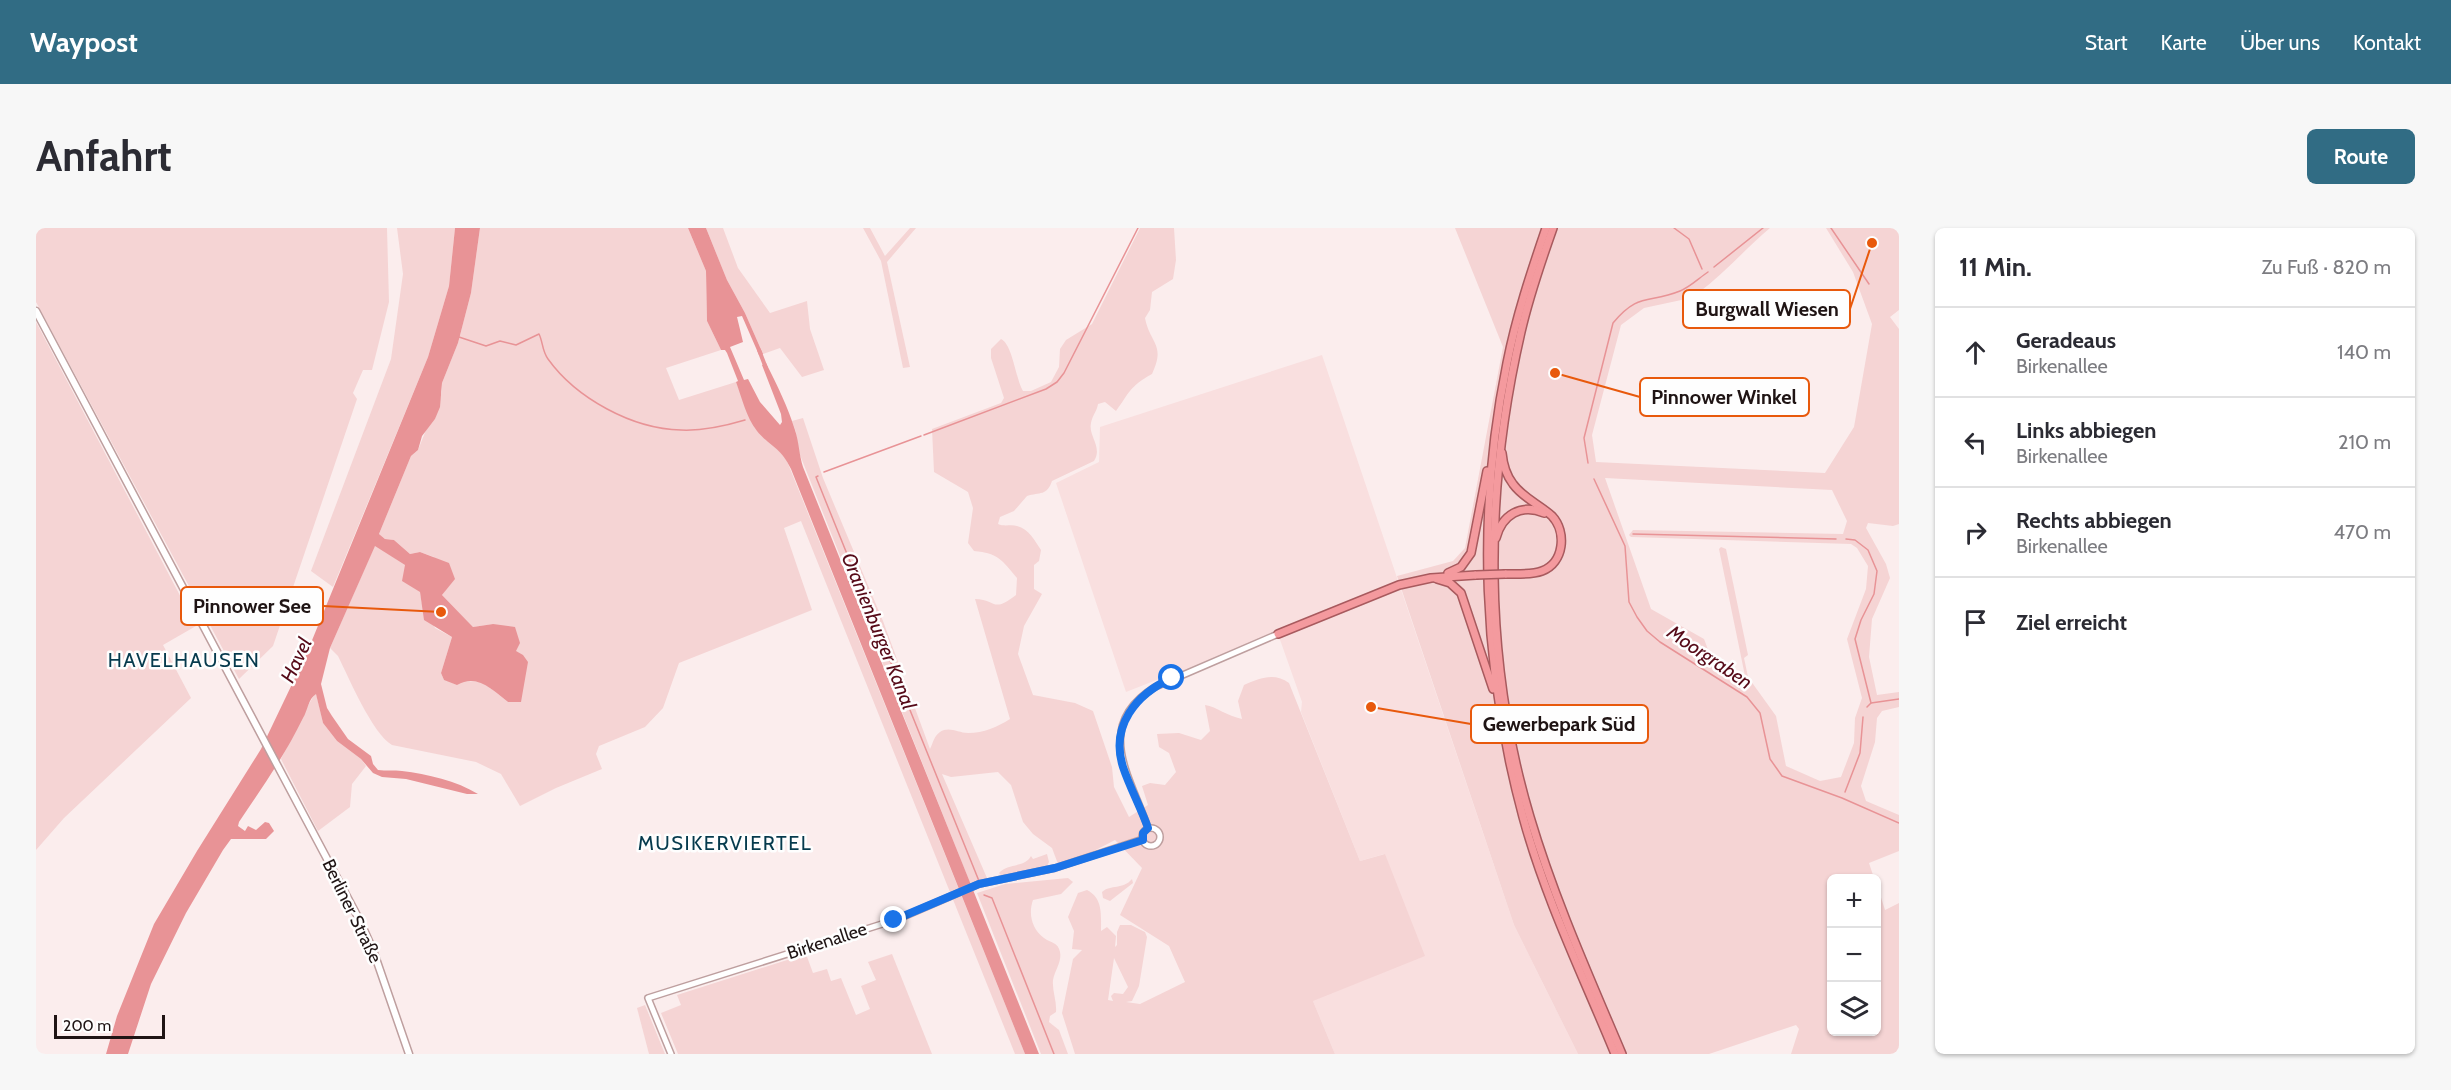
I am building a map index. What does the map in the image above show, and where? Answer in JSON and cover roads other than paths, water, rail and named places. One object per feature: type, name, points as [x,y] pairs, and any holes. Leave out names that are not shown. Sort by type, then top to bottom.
[{"type":"highway","points":[[1278,634],[1381,591],[1456,570],[1467,561],[1471,554],[1493,449],[1507,363],[1525,291],[1546,228]]},
{"type":"highway","points":[[1553,228],[1521,331],[1506,404],[1501,442],[1493,552],[1498,658],[1511,739],[1523,793],[1562,909],[1622,1054]]},
{"type":"highway","points":[[1431,578],[1536,573],[1554,563],[1562,543],[1560,530],[1551,516],[1524,496],[1511,482],[1503,461],[1501,442]]},
{"type":"highway","points":[[1493,449],[1487,525],[1489,621],[1499,707]]},
{"type":"highway","points":[[1493,552],[1502,522],[1514,512],[1532,509],[1551,516]]},
{"type":"highway","points":[[1431,578],[1450,583],[1461,593],[1499,707],[1524,818],[1540,870],[1615,1054]]},
{"type":"main road","name":"Berliner Straße","points":[[36,310],[365,933],[409,1054]]},
{"type":"street","name":"Birkenallee","points":[[671,1054],[648,998],[898,919],[976,885],[1055,868],[1143,840],[1151,846],[1155,845],[1161,836],[1157,830],[1148,828],[1126,774],[1120,751],[1123,726],[1131,708],[1139,698],[1155,687],[1278,634]]},
{"type":"street","points":[[1143,840],[1143,833],[1148,828]]},
{"type":"waterway","points":[[924,435],[1046,389],[1057,382],[1064,373],[1138,228]]},
{"type":"waterway","points":[[1674,228],[1689,239],[1702,269]]},
{"type":"waterway","name":"Moorgraben","points":[[1714,267],[1763,228]]},
{"type":"waterway","points":[[1831,228],[1869,284]]},
{"type":"waterway","name":"Moorgraben","points":[[1588,463],[1584,438],[1613,323],[1622,313],[1637,303],[1680,291],[1708,272]]},
{"type":"waterway","points":[[1692,301],[1773,311]]},
{"type":"waterway","points":[[459,337],[486,346],[500,341],[516,345],[539,334],[548,359],[574,386],[607,409],[643,424],[689,430],[713,428],[745,420]]},
{"type":"waterway","points":[[759,350],[766,368]]},
{"type":"waterway","points":[[824,472],[921,436]]},
{"type":"waterway","name":"Oranienburger Kanal","points":[[818,476],[816,477],[979,881]]},
{"type":"waterway","name":"Moorgraben","points":[[1594,479],[1625,546],[1629,602],[1647,631],[1660,642],[1747,697],[1760,713],[1770,759],[1782,776],[1842,798],[1899,823]]},
{"type":"waterway","points":[[1633,534],[1836,539]]},
{"type":"waterway","points":[[1846,539],[1855,540],[1868,550],[1877,571],[1874,594],[1861,620],[1855,639],[1871,703],[1867,707]]},
{"type":"waterway","points":[[1871,703],[1899,699]]},
{"type":"waterway","points":[[1845,792],[1860,753],[1863,717]]},
{"type":"waterway","points":[[984,895],[992,898],[1054,1054]]},
{"type":"place","name":"Burgwall Wiesen","points":[[1872,243]]},
{"type":"place","name":"Pinnower Winkel","points":[[1555,373]]},
{"type":"place","name":"Pinnower See","points":[[441,612]]},
{"type":"place","name":"Gewerbepark Süd","points":[[1371,707]]},
{"type":"district","name":"HAVELHAUSEN","points":[[184,660]]},
{"type":"district","name":"MUSIKERVIERTEL","points":[[725,843]]},
{"type":"water label","name":"Havel","points":[[296,660]]}]
